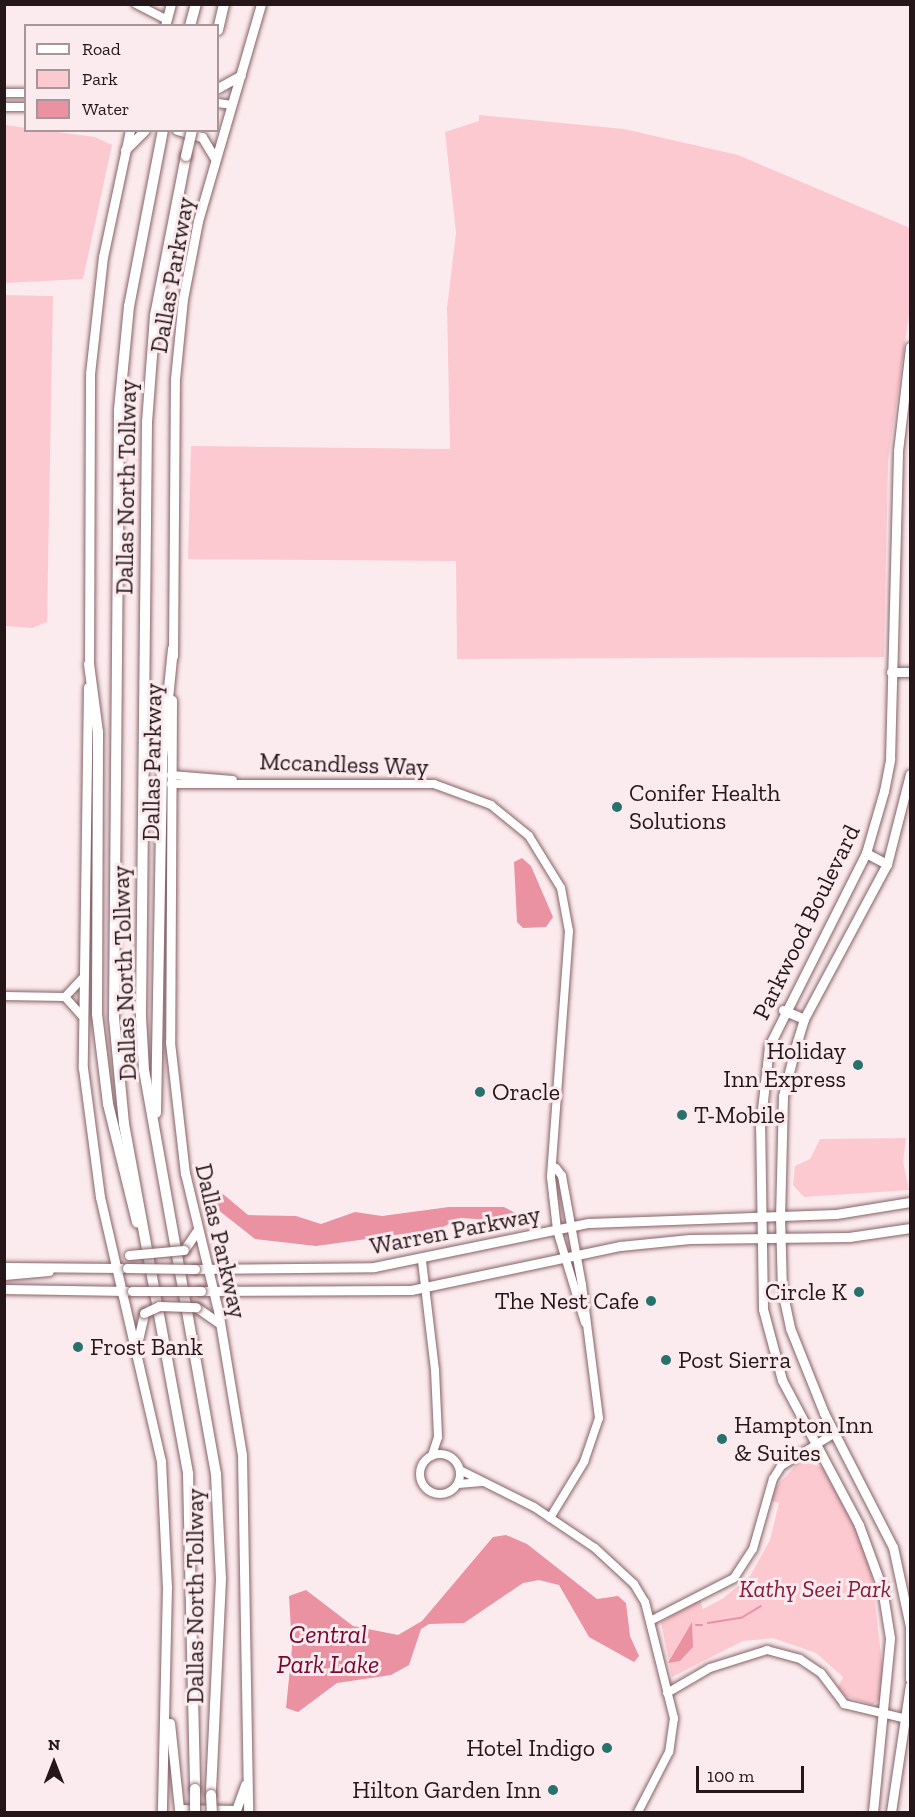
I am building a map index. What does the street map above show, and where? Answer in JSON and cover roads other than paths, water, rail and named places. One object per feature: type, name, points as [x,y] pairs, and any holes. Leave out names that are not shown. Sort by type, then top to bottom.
[{"type":"highway","points":[[191,24],[196,4]]},
{"type":"highway","points":[[219,26],[224,4]]},
{"type":"highway","name":"Dallas North Tollway","points":[[163,132],[129,306],[119,410],[114,870],[117,1071],[180,1422],[192,1527],[195,1812]]},
{"type":"highway","name":"Dallas North Tollway","points":[[192,132],[155,316],[147,422],[141,1017],[154,1128],[216,1474],[221,1579],[211,1812]]},
{"type":"highway","points":[[154,1128],[162,759],[173,649]]},
{"type":"highway","points":[[89,664],[98,732],[98,1023],[119,1160],[147,1247]]},
{"type":"main road","points":[[166,23],[171,4]]},
{"type":"main road","name":"Dallas Parkway","points":[[248,1812],[246,1529],[235,1396],[213,1292],[197,1231],[178,1133],[170,1042],[171,779],[177,355],[191,251],[215,159],[223,118],[232,105],[261,4]]},
{"type":"main road","points":[[219,87],[241,74]]},
{"type":"main road","points":[[129,132],[97,291],[90,374],[89,664],[82,1016],[86,1107],[111,1243],[117,1268],[128,1291],[161,1461],[167,1586],[162,1812]]},
{"type":"main road","points":[[124,150],[143,132]]},
{"type":"main road","points":[[184,132],[202,137],[215,159]]},
{"type":"main road","name":"Parkwood Boulevard","points":[[873,1812],[891,1667],[882,1588],[860,1525],[815,1444],[777,1359],[761,1296],[763,1078],[783,1010],[866,854],[890,759],[891,672],[910,347]]},
{"type":"main road","points":[[891,672],[910,672]]},
{"type":"main road","name":"Parkwood Boulevard","points":[[910,774],[887,864],[804,1019],[783,1096],[780,1215],[790,1328],[835,1433],[872,1498],[901,1572],[910,1626],[910,1679]]},
{"type":"main road","points":[[866,854],[887,864]]},
{"type":"main road","points":[[783,1010],[804,1019]]},
{"type":"main road","name":"Warren Parkway","points":[[4,1267],[296,1272],[422,1261],[571,1226],[637,1218],[858,1212],[910,1202]]},
{"type":"main road","name":"Warren Parkway","points":[[4,1289],[213,1292],[426,1288],[577,1253],[690,1239],[849,1237],[910,1228]]},
{"type":"main road","points":[[111,1243],[129,1255],[184,1250],[197,1231]]},
{"type":"main road","points":[[4,1275],[63,1268]]},
{"type":"main road","points":[[138,1348],[144,1314],[159,1306],[196,1307],[220,1324]]},
{"type":"main road","points":[[891,1812],[907,1719],[910,1685]]},
{"type":"main road","points":[[164,1691],[179,1809],[236,1810],[248,1778]]},
{"type":"street","points":[[136,4],[166,23]]},
{"type":"street","points":[[4,93],[24,93]]},
{"type":"street","points":[[219,103],[232,105]]},
{"type":"street","points":[[4,107],[24,107]]},
{"type":"street","name":"Mccandless Way","points":[[171,779],[434,784],[491,805],[529,836],[561,888],[569,931],[556,1168],[577,1253],[585,1323]]},
{"type":"street","points":[[65,997],[83,978]]},
{"type":"street","points":[[4,996],[65,997],[82,1016]]},
{"type":"street","name":"Mccandless Way","points":[[556,1168],[551,1177],[557,1230],[585,1323]]},
{"type":"street","points":[[422,1261],[438,1437],[446,1455],[460,1470],[550,1518],[626,1575],[652,1620],[662,1673],[674,1718],[669,1752],[638,1812]]},
{"type":"street","points":[[550,1518],[596,1432],[595,1368],[585,1323]]},
{"type":"street","points":[[652,1620],[735,1578],[753,1549],[773,1479],[815,1444],[835,1433]]},
{"type":"street","points":[[438,1437],[432,1456],[420,1469],[427,1490],[444,1494],[458,1484],[484,1482]]},
{"type":"street","points":[[432,1456],[446,1455]]},
{"type":"street","points":[[458,1484],[460,1470]]},
{"type":"street","points":[[667,1693],[710,1668],[767,1650],[800,1659],[821,1673],[844,1704],[885,1716],[907,1719]]},
{"type":"water","points":[[522,858],[531,866],[553,917],[546,927],[523,928],[517,922],[514,862]]},
{"type":"water","points":[[223,1194],[248,1215],[296,1216],[321,1224],[355,1212],[382,1216],[449,1207],[504,1207],[517,1214],[507,1221],[461,1218],[439,1229],[316,1246],[255,1239],[217,1209],[215,1199]]},
{"type":"water","name":"Central Park Lake","points":[[506,1535],[527,1544],[597,1599],[618,1596],[626,1603],[630,1636],[639,1656],[634,1662],[589,1637],[559,1585],[539,1580],[523,1583],[464,1623],[429,1624],[421,1629],[409,1665],[391,1675],[337,1683],[298,1712],[286,1708],[292,1648],[289,1596],[306,1590],[353,1626],[398,1635],[422,1621],[493,1537]]},
{"type":"water","points":[[692,1622],[693,1647],[680,1661],[668,1663]]},
{"type":"waterway","points":[[708,1623],[741,1618],[761,1606]]},
{"type":"waterway","points":[[696,1625],[702,1625]]},
{"type":"place","name":"Conifer Health Solutions","points":[[617,807]]},
{"type":"place","name":"Holiday Inn Express","points":[[858,1065]]},
{"type":"place","name":"Oracle","points":[[480,1092]]},
{"type":"place","name":"T-Mobile","points":[[682,1115]]},
{"type":"place","name":"Circle K","points":[[859,1292]]},
{"type":"place","name":"The Nest Cafe","points":[[651,1301]]},
{"type":"place","name":"Frost Bank","points":[[78,1347]]},
{"type":"place","name":"Post Sierra","points":[[666,1360]]},
{"type":"place","name":"Hampton Inn & Suites","points":[[722,1439]]},
{"type":"place","name":"Hotel Indigo","points":[[607,1748]]},
{"type":"place","name":"Hilton Garden Inn","points":[[553,1790]]},
{"type":"park label","name":"Kathy Seei Park","points":[[815,1589]]}]
